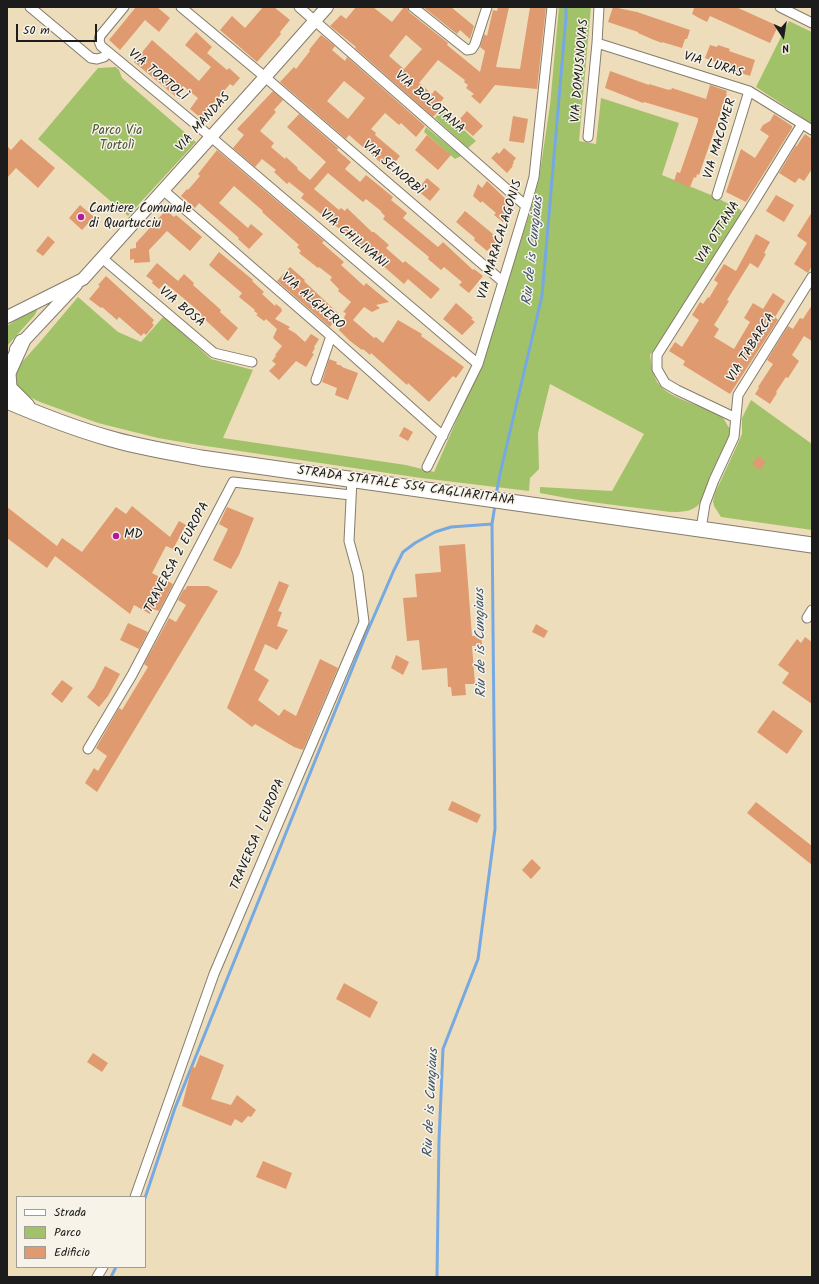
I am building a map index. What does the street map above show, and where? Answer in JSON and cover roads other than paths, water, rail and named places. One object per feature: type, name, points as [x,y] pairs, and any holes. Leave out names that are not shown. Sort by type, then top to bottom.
[{"type":"main road","points":[[22,342],[8,373],[9,388],[34,412]]},
{"type":"main road","name":"STRADA STATALE 554 CAGLIARITANA","points":[[7,401],[107,438],[201,458],[812,545]]},
{"type":"main road","points":[[7,408],[34,412]]},
{"type":"street","name":"VIA TORTOLÌ","points":[[30,7],[91,58],[97,59],[104,57],[108,52],[211,137]]},
{"type":"street","points":[[108,52],[101,46],[99,41],[100,36],[124,7]]},
{"type":"street","name":"VIA SENORBÌ","points":[[181,7],[265,77],[502,281]]},
{"type":"street","name":"VIA BOLOTANA","points":[[299,7],[526,206]]},
{"type":"street","name":"VIA MANDAS","points":[[83,278],[327,7]]},
{"type":"street","points":[[413,7],[467,50],[472,49],[475,44],[487,7]]},
{"type":"street","name":"VIA MARACALAGONIS","points":[[427,467],[478,364],[534,177],[552,7]]},
{"type":"street","name":"VIA DOMUSNOVAS","points":[[588,137],[599,7]]},
{"type":"street","points":[[780,7],[812,23]]},
{"type":"street","name":"VIA LURAS","points":[[597,43],[749,91],[812,130]]},
{"type":"street","name":"VIA MACOMER","points":[[717,195],[749,91]]},
{"type":"street","name":"VIA OTTANA","points":[[736,418],[665,383],[657,369],[656,355],[802,124]]},
{"type":"street","name":"VIA CHILIVANI","points":[[211,137],[478,364]]},
{"type":"street","name":"VIA ALGHERO","points":[[163,190],[331,336],[443,436]]},
{"type":"street","name":"VIA BOSA","points":[[102,258],[214,353],[252,362]]},
{"type":"street","name":"VIA TABARCA","points":[[701,529],[705,504],[714,480],[734,437],[738,395],[812,277]]},
{"type":"street","points":[[7,317],[83,278]]},
{"type":"street","points":[[7,358],[83,278]]},
{"type":"street","points":[[316,380],[331,336]]},
{"type":"street","name":"TRAVERSA 1 EUROPA","points":[[135,1196],[214,974],[364,622],[358,574],[349,541],[352,479]]},
{"type":"street","name":"TRAVERSA 2 EUROPA","points":[[88,749],[132,675],[233,482],[351,495]]},
{"type":"street","points":[[97,1277],[102,1268]]},
{"type":"waterway","name":"Riu de is Cungiaus","points":[[496,495],[542,296],[566,7]]},
{"type":"waterway","name":"Riu de is Cungiaus","points":[[437,1277],[439,1140],[443,1049],[478,959],[495,829],[492,524],[495,505]]},
{"type":"waterway","points":[[146,1196],[175,1108],[365,637],[403,552],[415,543],[435,532],[451,527],[492,524]]},
{"type":"waterway","points":[[111,1277],[116,1268]]},
{"type":"place","name":"Cantiere Comunale di Quartucciu","points":[[81,217]]},
{"type":"place","name":"MD","points":[[116,536]]},
{"type":"park label","name":"Parco Via Tortolì","points":[[117,140]]}]
